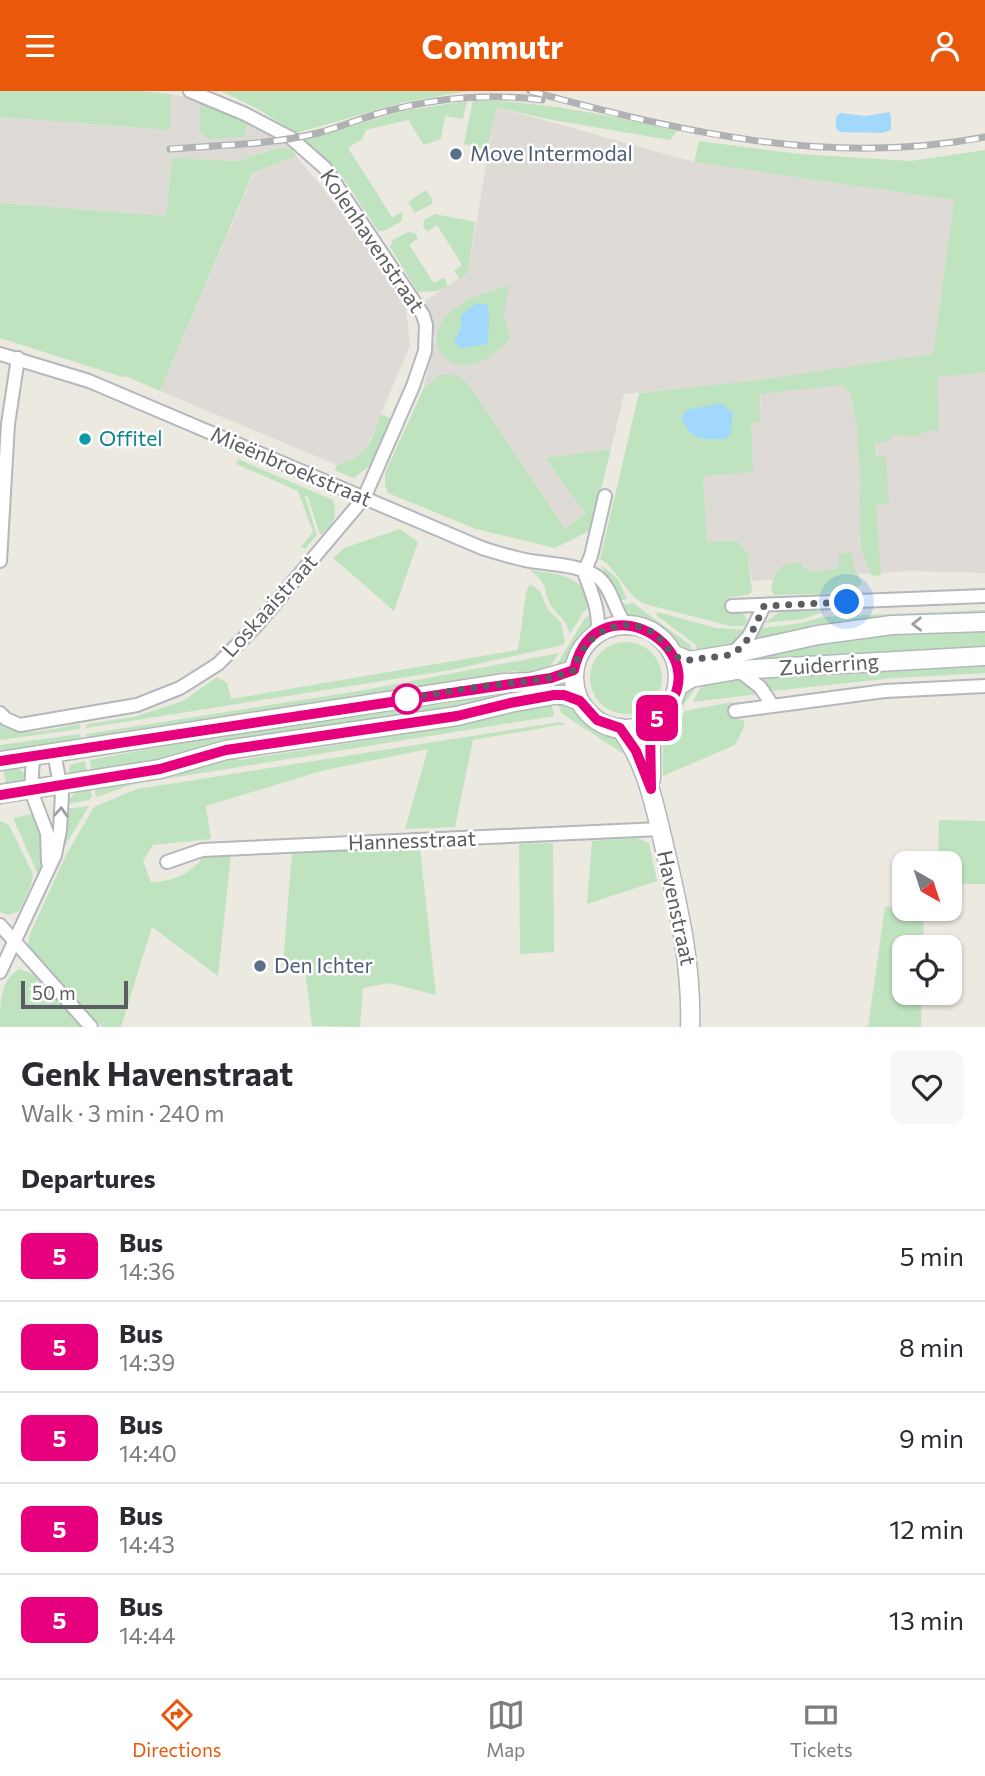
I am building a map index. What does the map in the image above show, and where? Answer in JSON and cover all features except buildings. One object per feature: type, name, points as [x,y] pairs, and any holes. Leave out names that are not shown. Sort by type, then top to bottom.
[{"type":"main road","name":"Zuiderring","points":[[677,687],[691,678],[818,635],[892,625],[985,622]]},
{"type":"main road","points":[[626,625],[643,628],[664,642],[673,654],[677,672],[677,687],[668,706],[650,723],[633,728],[620,728],[597,720],[580,701],[574,670],[579,654],[597,633],[626,625]]},
{"type":"main road","name":"Zuiderring","points":[[673,654],[690,661],[735,662],[985,656]]},
{"type":"main road","points":[[0,761],[505,684],[531,683],[574,670]]},
{"type":"main road","points":[[0,795],[160,769],[226,750],[457,716],[554,695],[564,695],[580,701]]},
{"type":"main road","name":"Havenstraat","points":[[650,723],[651,789]]},
{"type":"main road","name":"Havenstraat","points":[[620,728],[636,751],[651,789],[686,948],[691,995],[690,1027]]},
{"type":"street","name":"Kolenhavenstraat","points":[[190,91],[245,114],[292,138],[316,159],[356,213],[423,315],[426,325],[425,351],[413,386],[364,498]]},
{"type":"street","name":"Mieënbroekstraat","points":[[0,354],[89,381],[482,548],[519,559],[572,566],[584,572]]},
{"type":"street","points":[[0,561],[8,424],[18,358]]},
{"type":"street","points":[[597,633],[600,621],[584,572],[591,556],[605,496]]},
{"type":"street","name":"Loskaaistraat","points":[[0,713],[20,725],[137,705],[180,688],[218,664],[256,627],[364,498]]},
{"type":"street","points":[[584,572],[597,577],[607,589],[617,613],[626,625]]},
{"type":"street","points":[[732,606],[985,596]]},
{"type":"street","points":[[764,606],[735,662],[760,687],[773,706]]},
{"type":"street","name":"Zuiderring","points":[[735,711],[885,691],[985,686]]},
{"type":"street","points":[[0,972],[55,855],[60,829],[62,786],[54,753]]},
{"type":"street","points":[[33,757],[31,791],[47,833],[48,870]]},
{"type":"street","name":"Hannesstraat","points":[[167,862],[202,850],[660,829]]},
{"type":"street","points":[[0,925],[91,1027]]},
{"type":"shaded area","points":[[171,94],[200,101],[200,130],[248,121],[292,149],[277,148],[238,161],[172,158],[166,216],[0,203],[0,117],[169,130]]},
{"type":"shaded area","points":[[496,107],[694,162],[954,200],[933,354],[890,362],[985,372],[985,573],[910,571],[752,581],[748,554],[707,543],[703,476],[751,423],[760,422],[761,381],[624,394],[611,449],[545,458],[585,513],[565,529],[477,400],[423,390],[435,338],[422,303],[468,272]]},
{"type":"shaded area","points":[[296,156],[348,219],[406,308],[410,346],[364,453],[337,465],[160,391],[254,173]]},
{"type":"green space","points":[[0,91],[140,91],[171,94],[170,130],[0,117]]},
{"type":"green space","points":[[221,91],[469,91],[405,102],[296,133],[258,109]]},
{"type":"green space","points":[[473,100],[526,103],[576,110],[677,131],[670,140],[547,119],[497,107],[487,150],[464,144]]},
{"type":"green space","points":[[200,101],[248,121],[244,137],[208,139],[200,130]]},
{"type":"green space","points":[[467,101],[463,119],[445,116],[441,139],[424,145],[408,120],[366,130],[362,139],[348,148],[392,217],[402,212],[402,221],[384,231],[378,231],[343,178],[304,140],[403,111]]},
{"type":"green space","points":[[699,141],[799,154],[911,161],[985,150],[985,372],[937,377],[939,430],[921,432],[921,436],[892,435],[891,441],[874,443],[876,457],[886,456],[889,503],[876,505],[881,575],[872,576],[861,550],[857,430],[851,394],[842,385],[760,394],[760,422],[751,423],[753,472],[703,476],[707,542],[737,541],[748,554],[752,592],[730,597],[730,613],[744,614],[747,621],[744,626],[730,626],[645,604],[632,595],[613,570],[600,559],[639,393],[761,380],[933,354],[954,200],[694,162]]},
{"type":"green space","points":[[277,148],[292,149],[296,156],[253,173],[160,391],[125,376],[0,338],[0,203],[166,216],[172,158],[238,161]]},
{"type":"green space","points":[[426,190],[432,204],[415,213],[408,202]]},
{"type":"green space","points":[[435,214],[475,222],[468,272],[460,279],[454,271],[462,265],[437,225],[427,232],[423,225],[424,220]]},
{"type":"green space","points":[[408,232],[415,233],[418,238],[409,245],[434,283],[444,277],[448,286],[438,291],[418,292],[390,247],[393,240]]},
{"type":"green space","points":[[509,285],[504,316],[510,339],[488,358],[479,362],[466,365],[445,358],[439,350],[437,340],[439,328],[446,317],[470,299]]},
{"type":"green space","points":[[440,375],[455,375],[467,383],[565,529],[585,513],[545,458],[611,449],[591,530],[555,548],[476,529],[388,493],[385,473],[423,390]]},
{"type":"green space","points":[[381,414],[390,418],[371,465],[354,478],[334,470],[337,465],[362,453],[371,441]]},
{"type":"green space","points":[[238,459],[333,500],[335,516],[331,525],[320,535],[308,497],[305,496],[317,535],[305,549],[301,547],[313,532],[298,491],[236,464]]},
{"type":"green space","points":[[400,529],[418,542],[394,611],[333,558],[344,548]]},
{"type":"green space","points":[[851,552],[855,570],[862,583],[856,590],[843,593],[774,595],[772,583],[783,565],[800,562],[802,567],[810,571],[835,569],[839,564],[839,554]]},
{"type":"green space","points":[[601,565],[618,579],[627,599],[618,601]]},
{"type":"green space","points":[[530,570],[568,578],[576,582],[587,596],[591,607],[584,611],[570,634],[549,601],[544,585]]},
{"type":"green space","points":[[530,584],[540,591],[547,608],[561,623],[565,642],[563,645],[451,670],[86,728],[87,724],[134,717],[183,701],[217,677],[227,683],[231,699],[518,650],[526,593]]},
{"type":"green space","points":[[633,603],[690,645],[695,654],[677,647],[658,628],[629,617],[619,605]]},
{"type":"green space","points":[[985,610],[985,617],[754,643],[761,628],[802,623],[822,617]]},
{"type":"green space","points":[[826,611],[803,619],[764,623],[778,613]]},
{"type":"green space","points":[[658,612],[716,628],[745,630],[731,645],[699,654],[695,644],[656,615]]},
{"type":"green space","points":[[593,614],[591,629],[579,642],[567,664],[554,669],[585,618]]},
{"type":"green space","points":[[941,629],[985,632],[985,648],[833,655],[743,664],[732,659],[793,644]]},
{"type":"green space","points":[[633,642],[652,652],[660,664],[660,692],[652,704],[640,712],[619,714],[600,704],[592,692],[590,671],[600,652],[612,644]]},
{"type":"green space","points":[[559,653],[545,671],[536,675],[514,671],[244,714],[233,721],[88,745],[86,734],[365,690]]},
{"type":"green space","points":[[985,666],[985,673],[894,678],[772,691],[756,675],[827,676]]},
{"type":"green space","points":[[731,678],[740,680],[758,694],[693,702],[702,684]]},
{"type":"green space","points":[[697,682],[697,686],[657,742],[656,732],[661,724],[687,688]]},
{"type":"green space","points":[[549,685],[550,691],[93,776],[90,760],[181,743],[199,737],[486,691]]},
{"type":"green space","points":[[557,700],[575,706],[582,717],[623,742],[629,751],[622,753],[561,713]]},
{"type":"green space","points":[[551,701],[554,716],[134,784],[96,797],[94,786],[231,757],[240,760],[420,732]]},
{"type":"green space","points":[[732,702],[737,719],[744,720],[744,727],[735,745],[663,776],[663,742],[685,711]]},
{"type":"green space","points":[[560,722],[565,724],[473,740],[455,827],[405,829],[428,749],[321,771],[206,806],[211,839],[153,845],[143,861],[151,882],[158,882],[187,872],[203,857],[231,855],[218,976],[152,927],[121,1027],[102,1027],[28,949],[29,936],[66,855],[94,807],[137,789]]},
{"type":"green space","points":[[80,724],[80,729],[0,740],[0,725],[29,732]]},
{"type":"green space","points":[[80,734],[82,745],[1,757],[0,745]]},
{"type":"green space","points":[[85,761],[88,777],[72,777],[70,765]]},
{"type":"green space","points":[[15,766],[24,773],[24,783],[7,790],[3,767]]},
{"type":"green space","points":[[90,787],[92,797],[89,800],[66,804],[76,791]]},
{"type":"green space","points":[[89,806],[63,849],[65,809]]},
{"type":"green space","points":[[34,814],[44,853],[39,877],[13,818]]},
{"type":"green space","points":[[939,820],[985,821],[985,884],[962,884],[962,851],[938,851]]},
{"type":"green space","points":[[0,821],[9,825],[33,874],[19,911],[9,915],[0,912]]},
{"type":"green space","points":[[637,838],[649,843],[657,881],[587,904],[592,841]]},
{"type":"green space","points":[[553,843],[554,952],[520,954],[519,844]]},
{"type":"green space","points":[[420,849],[436,995],[389,983],[363,988],[360,1027],[312,1026],[305,970],[283,965],[292,852]]},
{"type":"green space","points":[[885,907],[892,907],[892,921],[924,921],[923,935],[892,935],[892,1005],[922,1005],[921,1027],[868,1027]]},
{"type":"green space","points":[[20,969],[33,974],[81,1027],[0,1027],[5,986],[13,973]]},
{"type":"water","points":[[889,112],[891,130],[883,133],[840,132],[836,128],[836,117],[840,113],[866,116]]},
{"type":"water","points":[[476,303],[487,305],[488,344],[461,348],[454,342],[462,324],[460,316]]},
{"type":"water","points":[[721,403],[733,413],[731,433],[726,439],[698,438],[689,431],[681,418],[687,410]]},
{"type":"railway","points":[[530,91],[642,120],[756,141],[870,148],[928,145],[985,137]]},
{"type":"railway","points":[[170,149],[300,137],[384,112],[442,100],[482,97],[542,100]]},
{"type":"bus line","name":"5","points":[[0,761],[505,684],[531,683],[574,670],[579,654],[586,644],[597,633],[615,626],[635,626],[654,634],[664,642],[676,663],[678,678],[674,696],[661,715],[650,723],[651,789],[636,751],[620,728],[597,720],[580,701],[564,695],[554,695],[457,716],[226,750],[160,769],[0,795]]},
{"type":"place","name":"Move Intermodal","points":[[456,154]]},
{"type":"place","name":"Offitel","points":[[85,439]]},
{"type":"place","name":"Den Ichter","points":[[260,966]]},
{"type":"route","points":[[407,699],[403,699],[505,684],[531,683],[562,675],[574,670],[579,654],[597,633],[615,626],[643,628],[664,642],[673,654],[690,661],[732,654],[748,636],[764,606],[847,602]]}]
